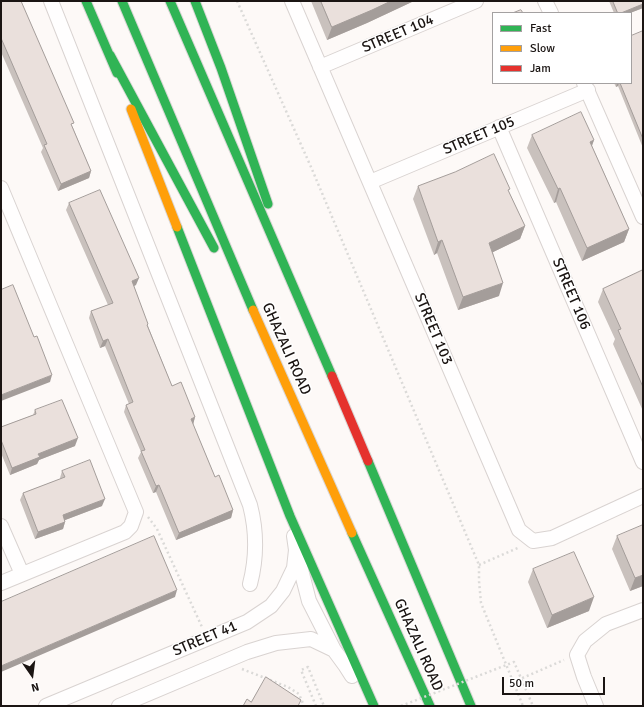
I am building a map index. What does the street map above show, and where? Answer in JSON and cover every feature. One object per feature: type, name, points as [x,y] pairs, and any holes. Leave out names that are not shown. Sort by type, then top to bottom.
[{"type":"main road","points":[[86,1],[110,55],[290,516],[373,706]]},
{"type":"main road","name":"GHAZALI ROAD","points":[[122,1],[265,339],[430,706]]},
{"type":"main road","name":"GHAZALI ROAD","points":[[170,1],[307,317],[470,704]]},
{"type":"main road","points":[[195,1],[221,68],[307,317]]},
{"type":"main road","points":[[110,55],[218,256]]},
{"type":"main road","points":[[226,269],[265,339]]},
{"type":"street","points":[[51,1],[250,504],[254,520],[256,547],[254,569],[250,584]]},
{"type":"street","name":"STREET 103","points":[[292,1],[519,530],[533,541]]},
{"type":"street","name":"STREET 104","points":[[320,67],[444,7],[476,1]]},
{"type":"street","points":[[546,1],[551,12]]},
{"type":"street","points":[[586,87],[643,217]]},
{"type":"street","name":"STREET 105","points":[[370,182],[500,127],[586,87]]},
{"type":"street","name":"STREET 106","points":[[500,127],[643,462]]},
{"type":"street","points":[[1,188],[136,512],[131,526],[125,532],[1,583]]},
{"type":"street","points":[[533,541],[552,538],[643,496]]},
{"type":"street","name":"STREET 41","points":[[46,706],[247,622],[271,606],[283,591],[294,568],[296,550],[290,516]]},
{"type":"street","points":[[1,526],[22,574]]},
{"type":"street","points":[[296,550],[309,602],[334,650]]},
{"type":"street","points":[[596,706],[577,655],[585,641],[606,624],[643,610]]},
{"type":"street","name":"STREET 41","points":[[119,706],[233,658],[276,643],[311,639],[334,650],[373,706]]},
{"type":"path","points":[[237,1],[314,174],[479,565],[481,603],[523,706]]},
{"type":"path","points":[[136,512],[148,517],[157,529],[207,639]]},
{"type":"path","points":[[479,565],[533,541]]},
{"type":"path","points":[[513,682],[577,655]]},
{"type":"path","points":[[233,658],[238,667],[288,687],[299,694],[304,706]]},
{"type":"path","points":[[401,706],[514,662],[533,706]]},
{"type":"path","points":[[316,706],[301,670],[308,667],[324,706]]},
{"type":"building","points":[[1,1],[21,1],[74,123],[71,124],[91,171],[61,184],[44,145],[47,144],[1,38]]},
{"type":"building","points":[[321,1],[391,1],[332,27]]},
{"type":"building","points":[[613,1],[643,1],[643,4],[623,12],[618,12]]},
{"type":"building","points":[[643,31],[643,139],[620,84],[632,84],[632,36]]},
{"type":"building","points":[[581,112],[594,140],[590,142],[629,229],[587,248],[560,188],[558,189],[532,135]]},
{"type":"building","points":[[494,154],[510,189],[508,190],[525,226],[489,243],[503,283],[463,297],[442,240],[438,242],[418,186],[455,172]]},
{"type":"building","points":[[100,190],[139,278],[132,281],[148,324],[147,325],[172,386],[181,382],[195,417],[191,419],[215,477],[219,475],[233,510],[179,533],[159,485],[156,486],[141,451],[145,450],[126,405],[133,402],[108,339],[103,341],[91,311],[113,303],[69,203]]},
{"type":"building","points":[[643,270],[643,387],[618,330],[621,329],[603,289]]},
{"type":"building","points":[[13,285],[34,337],[37,336],[52,375],[1,395],[1,290]]},
{"type":"building","points":[[62,400],[78,438],[38,454],[40,457],[12,468],[1,440],[1,427],[36,414],[35,410]]},
{"type":"building","points":[[90,460],[105,499],[63,515],[65,522],[38,532],[23,493],[65,477],[62,471]]},
{"type":"building","points":[[643,525],[643,575],[635,578],[617,536]]},
{"type":"building","points":[[154,536],[177,590],[1,666],[1,602]]},
{"type":"building","points":[[574,552],[594,597],[552,615],[533,569]]},
{"type":"building","points":[[266,677],[301,700],[298,706],[243,706],[247,699],[251,702]]},
{"type":"traffic: fast","points":[[86,1],[117,73]]},
{"type":"traffic: fast","points":[[122,1],[253,310]]},
{"type":"traffic: fast","points":[[170,1],[332,376]]},
{"type":"traffic: fast","points":[[195,1],[221,68],[268,204]]},
{"type":"traffic: fast","points":[[110,55],[214,248]]},
{"type":"traffic: fast","points":[[177,227],[290,516],[374,706]]},
{"type":"traffic: fast","points":[[368,461],[471,706]]},
{"type":"traffic: fast","points":[[352,533],[430,706]]},
{"type":"traffic: slow","points":[[131,109],[177,227]]},
{"type":"traffic: slow","points":[[253,310],[352,533]]},
{"type":"traffic: jam","points":[[332,376],[368,461]]}]
